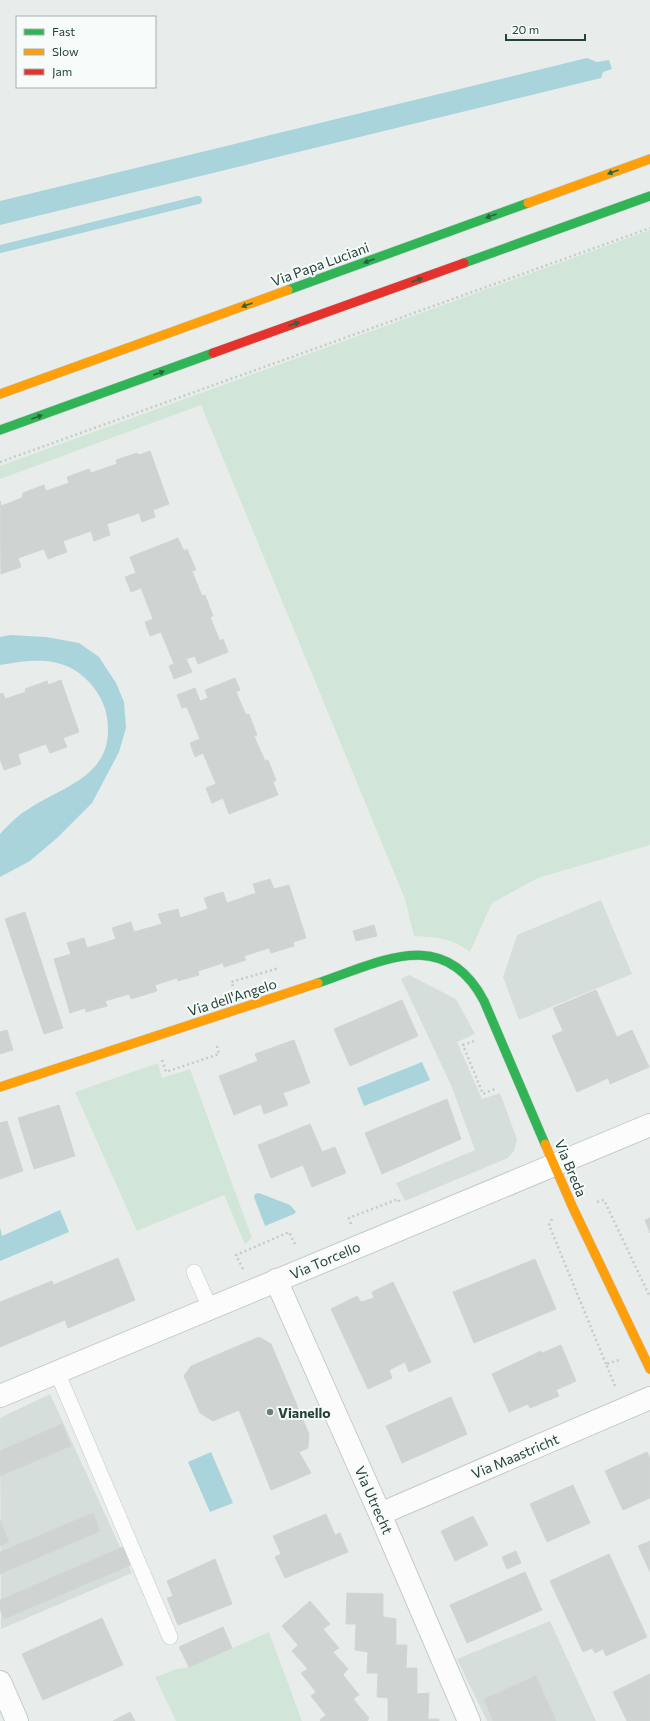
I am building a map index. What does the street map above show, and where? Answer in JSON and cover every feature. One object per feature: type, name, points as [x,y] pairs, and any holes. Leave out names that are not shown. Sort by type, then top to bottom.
[{"type":"main road","name":"Via Papa Luciani","points":[[0,394],[650,159]]},
{"type":"main road","points":[[0,430],[650,196]]},
{"type":"main road","name":"Via dell'Angelo","points":[[0,1087],[374,964],[407,955],[420,955],[445,961],[454,965],[470,977]]},
{"type":"main road","name":"Via Breda","points":[[470,977],[484,1001],[573,1208],[650,1369]]},
{"type":"street","name":"Via Torcello","points":[[0,1396],[650,1125]]},
{"type":"street","name":"Via Utrecht","points":[[276,1280],[380,1514],[469,1721]]},
{"type":"street","name":"Via Maastricht","points":[[380,1514],[650,1398]]},
{"type":"street","points":[[0,1682],[17,1721]]},
{"type":"lane","points":[[194,1272],[210,1308]]},
{"type":"lane","points":[[57,1372],[170,1637]]},
{"type":"path","points":[[0,462],[650,228]]},
{"type":"path","points":[[592,1203],[604,1200],[650,1297]]},
{"type":"path","points":[[573,1208],[553,1217],[549,1225],[606,1364]]},
{"type":"shaded area","points":[[601,900],[632,974],[519,1020],[503,977],[517,935]]},
{"type":"shaded area","points":[[409,975],[456,999],[475,1034],[457,1042],[482,1099],[500,1093],[517,1139],[514,1151],[508,1158],[405,1201],[396,1183],[475,1150],[451,1085],[401,979]]},
{"type":"shaded area","points":[[50,1394],[132,1573],[1,1629],[0,1418]]},
{"type":"shaded area","points":[[550,1621],[596,1721],[487,1721],[457,1659]]},
{"type":"green space","points":[[650,230],[650,845],[538,878],[492,903],[470,952],[457,944],[444,939],[414,936],[405,899],[201,405],[0,479],[0,466]]},
{"type":"green space","points":[[158,1063],[162,1078],[190,1069],[252,1238],[245,1244],[224,1195],[137,1231],[75,1092]]},
{"type":"green space","points":[[269,1632],[302,1721],[176,1721],[155,1677],[177,1669],[189,1667]]},
{"type":"water","points":[[587,58],[597,62],[609,60],[612,69],[603,72],[601,78],[0,225],[0,201]]},
{"type":"water","points":[[10,635],[46,637],[79,643],[99,657],[116,683],[124,702],[126,728],[119,752],[92,803],[57,838],[30,861],[0,877],[0,834],[14,820],[26,811],[81,779],[92,770],[100,759],[106,746],[108,730],[104,705],[90,683],[80,674],[59,663],[48,661],[24,661],[0,665],[0,637]]},
{"type":"water","points":[[422,1062],[430,1080],[364,1106],[357,1088]]},
{"type":"water","points":[[259,1193],[290,1205],[296,1212],[265,1226],[254,1197],[255,1194]]},
{"type":"water","points":[[60,1210],[69,1232],[0,1261],[0,1227],[2,1236]]},
{"type":"water","points":[[211,1452],[233,1503],[210,1512],[188,1462]]},
{"type":"building","points":[[150,451],[169,504],[153,510],[155,517],[142,522],[139,513],[107,524],[110,535],[94,541],[91,531],[63,541],[67,552],[48,559],[44,549],[18,558],[21,567],[1,574],[0,501],[1,506],[22,498],[23,493],[44,485],[46,491],[69,483],[67,477],[89,469],[91,473],[117,464],[116,460],[137,453],[139,455]]},
{"type":"building","points":[[178,538],[184,551],[187,549],[196,570],[192,571],[202,596],[205,595],[213,616],[210,617],[220,641],[223,639],[228,652],[198,664],[195,656],[186,659],[192,672],[174,679],[169,666],[174,664],[161,632],[150,636],[145,622],[153,619],[141,588],[131,592],[125,577],[136,573],[130,557]]},
{"type":"building","points":[[235,678],[240,690],[236,692],[246,715],[249,714],[257,735],[254,736],[265,761],[268,760],[276,780],[273,782],[278,795],[229,814],[223,798],[212,803],[206,788],[216,784],[203,753],[195,757],[190,743],[200,739],[187,707],[182,708],[177,695],[195,688],[200,701],[208,698],[205,690]]},
{"type":"building","points":[[61,680],[79,732],[63,738],[67,747],[50,753],[46,744],[18,754],[21,764],[4,770],[0,759],[0,694],[3,693],[5,699],[26,692],[25,689],[47,681],[48,685]]},
{"type":"building","points":[[270,879],[274,889],[289,885],[306,938],[293,942],[294,946],[271,953],[269,948],[244,956],[246,960],[224,967],[223,963],[198,971],[199,975],[178,981],[177,978],[155,985],[157,991],[131,999],[129,994],[105,1001],[107,1006],[86,1012],[85,1008],[70,1013],[54,959],[71,954],[67,943],[84,938],[87,948],[116,939],[112,928],[131,922],[134,932],[162,924],[158,914],[178,909],[180,918],[208,909],[204,898],[223,892],[227,903],[256,893],[253,884]]},
{"type":"building","points":[[25,912],[63,1028],[44,1034],[5,919]]},
{"type":"building","points":[[374,925],[377,936],[356,941],[353,931]]},
{"type":"building","points":[[596,990],[617,1037],[632,1030],[649,1067],[610,1084],[608,1078],[577,1092],[552,1036],[563,1031],[553,1008]]},
{"type":"building","points":[[402,1000],[418,1036],[350,1066],[334,1029]]},
{"type":"building","points":[[7,1030],[13,1050],[0,1054],[0,1032]]},
{"type":"building","points":[[294,1040],[310,1083],[283,1093],[288,1105],[264,1114],[261,1104],[234,1115],[219,1076],[258,1061],[255,1054]]},
{"type":"building","points":[[447,1099],[461,1139],[382,1174],[365,1133]]},
{"type":"building","points":[[59,1105],[75,1156],[34,1169],[18,1118]]},
{"type":"building","points":[[7,1121],[23,1171],[0,1179],[0,1123]]},
{"type":"building","points":[[310,1124],[322,1152],[335,1147],[346,1173],[312,1187],[303,1165],[271,1178],[258,1145]]},
{"type":"building","points":[[650,1218],[650,1233],[645,1220]]},
{"type":"building","points":[[118,1258],[135,1300],[68,1328],[65,1320],[0,1347],[0,1302],[52,1281],[53,1285]]},
{"type":"building","points":[[535,1259],[556,1309],[474,1343],[453,1292]]},
{"type":"building","points":[[393,1282],[431,1362],[409,1372],[405,1362],[389,1370],[392,1378],[368,1389],[331,1309],[357,1296],[361,1302],[374,1298],[372,1292]]},
{"type":"building","name":"Vianello","points":[[259,1337],[271,1344],[309,1434],[308,1448],[299,1452],[311,1473],[271,1490],[239,1410],[213,1421],[200,1413],[184,1376],[191,1366]]},
{"type":"building","points":[[561,1345],[576,1381],[556,1390],[559,1396],[530,1408],[528,1404],[509,1412],[492,1374],[541,1351],[542,1353]]},
{"type":"building","points":[[451,1397],[467,1434],[402,1463],[386,1426]]},
{"type":"building","points":[[62,1424],[71,1446],[0,1476],[0,1451]]},
{"type":"building","points":[[647,1452],[650,1458],[650,1498],[623,1510],[605,1471]]},
{"type":"building","points":[[573,1485],[590,1523],[547,1542],[530,1504]]},
{"type":"building","points":[[93,1513],[100,1531],[0,1574],[0,1552]]},
{"type":"building","points":[[326,1514],[335,1535],[340,1533],[348,1552],[285,1578],[275,1557],[281,1554],[273,1536]]},
{"type":"building","points":[[473,1516],[488,1545],[455,1561],[441,1531]]},
{"type":"building","points":[[0,1520],[9,1542],[0,1546]]},
{"type":"building","points":[[650,1541],[650,1572],[638,1546]]},
{"type":"building","points":[[125,1546],[133,1564],[4,1619],[0,1609],[0,1600]]},
{"type":"building","points":[[516,1551],[521,1563],[507,1569],[502,1557]]},
{"type":"building","points":[[609,1554],[647,1637],[606,1656],[603,1649],[595,1653],[592,1648],[583,1652],[550,1581]]},
{"type":"building","points":[[215,1559],[232,1604],[178,1625],[167,1598],[173,1596],[167,1581]]},
{"type":"building","points":[[525,1572],[542,1610],[467,1643],[450,1605]]},
{"type":"building","points":[[347,1593],[383,1594],[383,1617],[396,1619],[396,1645],[407,1645],[406,1668],[417,1668],[417,1694],[429,1693],[428,1719],[439,1719],[439,1721],[388,1721],[388,1698],[377,1697],[378,1673],[367,1673],[368,1652],[355,1650],[356,1624],[346,1624]]},
{"type":"building","points":[[310,1601],[330,1624],[323,1629],[339,1648],[333,1652],[348,1669],[343,1675],[359,1695],[353,1699],[369,1718],[367,1721],[320,1720],[326,1715],[311,1696],[316,1692],[301,1673],[308,1669],[292,1651],[298,1645],[282,1626]]},
{"type":"building","points":[[102,1618],[123,1665],[43,1700],[22,1654]]},
{"type":"building","points":[[223,1627],[232,1648],[189,1667],[179,1647]]},
{"type":"building","points":[[650,1674],[650,1721],[627,1721],[613,1692]]},
{"type":"building","points":[[536,1676],[556,1721],[493,1721],[484,1699]]},
{"type":"building","points":[[130,1712],[135,1721],[113,1721]]},
{"type":"waterway","points":[[0,249],[198,200]]},
{"type":"traffic: fast","points":[[464,263],[650,196]]},
{"type":"traffic: fast","points":[[288,290],[528,203]]},
{"type":"traffic: fast","points":[[0,430],[213,353]]},
{"type":"traffic: fast","points":[[318,983],[387,959],[409,956],[430,956],[450,963],[468,978],[484,1001],[545,1144]]},
{"type":"traffic: slow","points":[[528,203],[650,159]]},
{"type":"traffic: slow","points":[[0,394],[288,290]]},
{"type":"traffic: slow","points":[[0,1087],[318,983]]},
{"type":"traffic: slow","points":[[545,1144],[573,1208],[650,1369]]},
{"type":"traffic: jam","points":[[213,353],[464,263]]},
{"type":"place","name":"Vianello","points":[[270,1412]]}]
